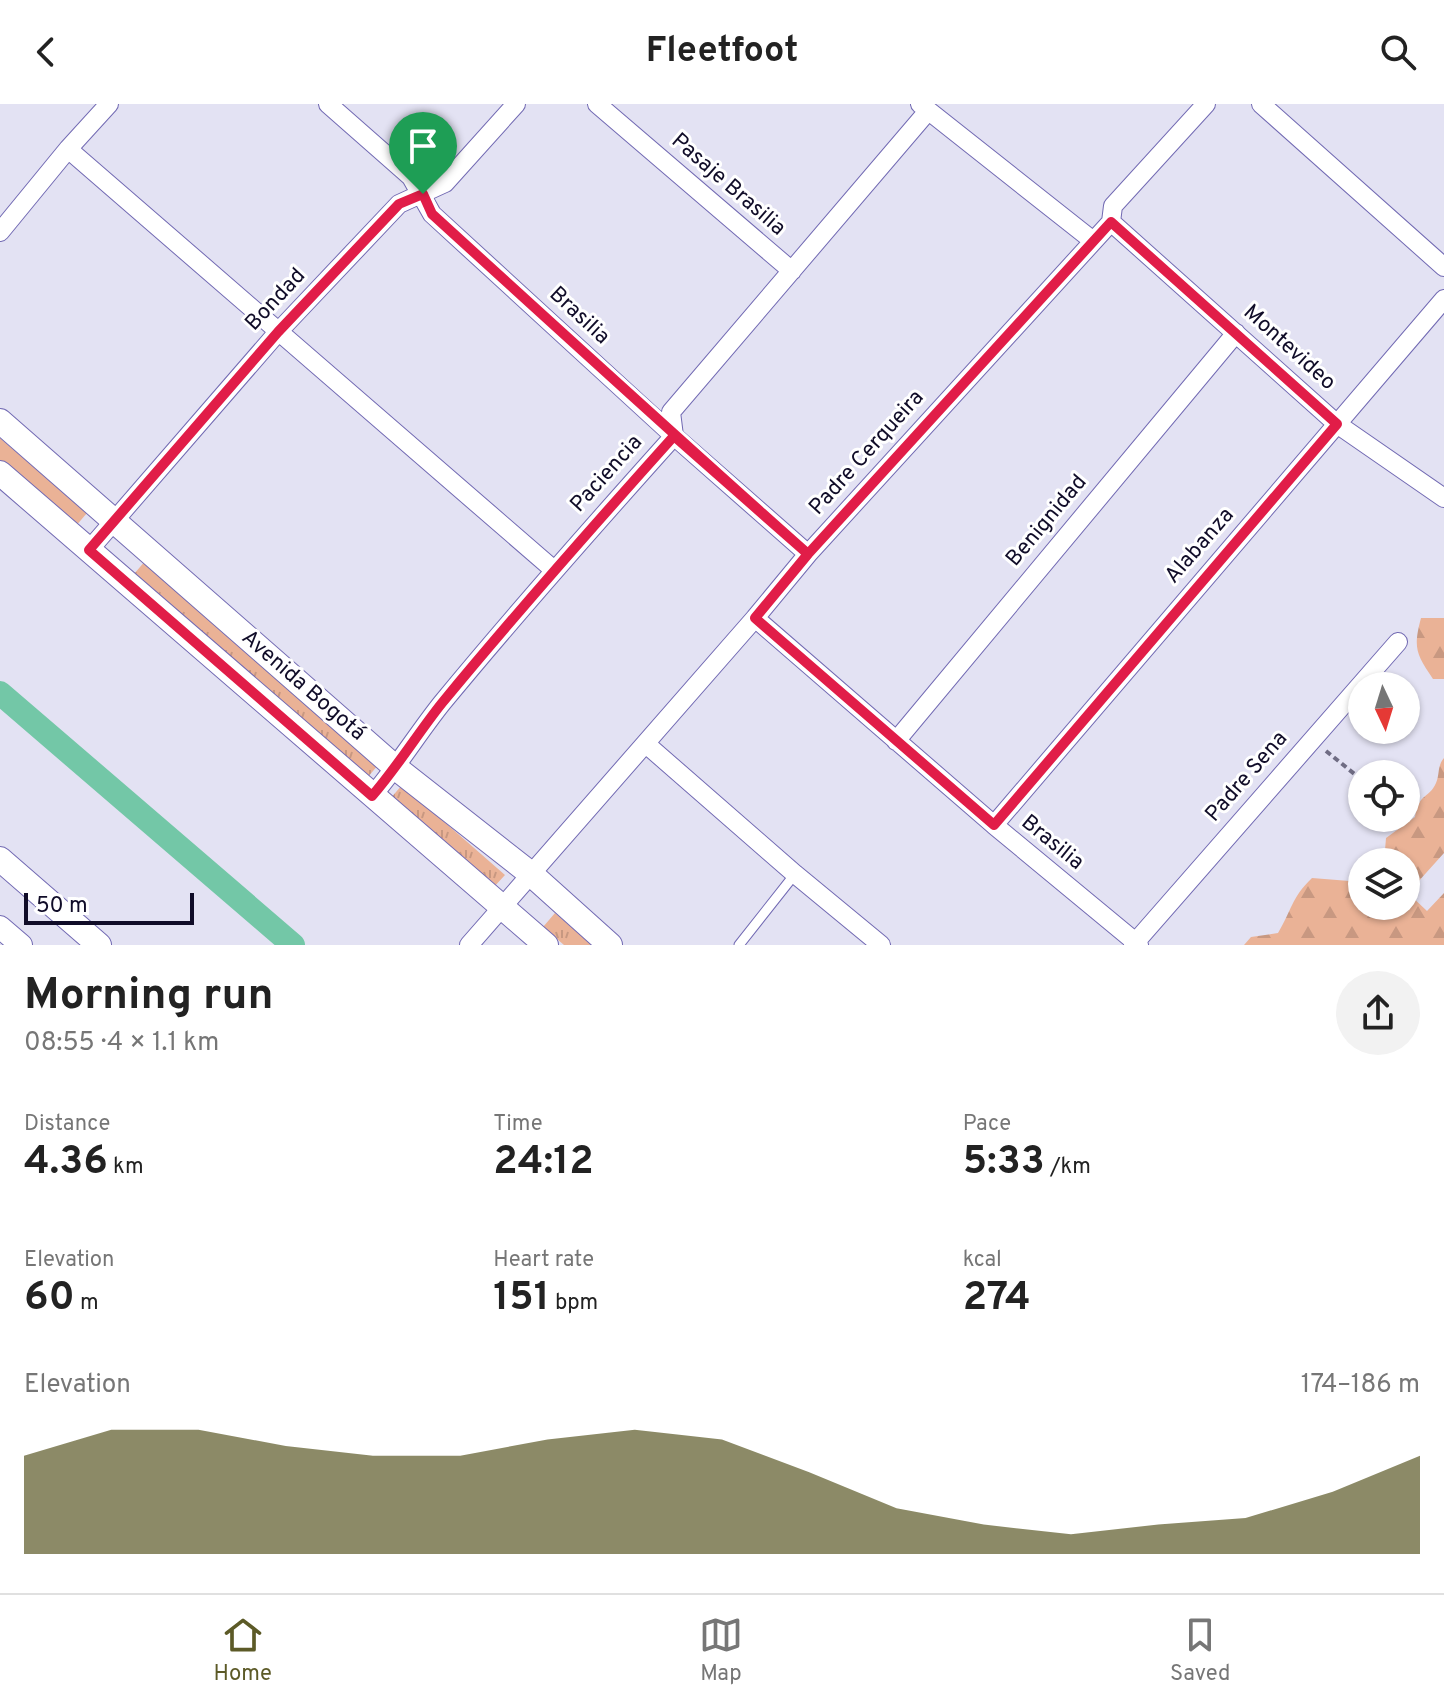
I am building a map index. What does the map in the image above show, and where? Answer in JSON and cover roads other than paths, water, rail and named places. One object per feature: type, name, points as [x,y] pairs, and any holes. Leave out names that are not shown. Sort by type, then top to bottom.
[{"type":"main road","name":"Avenida Bogotá","points":[[0,421],[396,768],[531,874],[610,945]]},
{"type":"main road","name":"Avenida Bogotá","points":[[0,473],[546,945]]},
{"type":"main road","points":[[0,859],[99,945]]},
{"type":"street","points":[[0,232],[109,104]]},
{"type":"street","name":"Brasilia","points":[[328,104],[411,177],[432,214],[808,554]]},
{"type":"street","name":"Bondad","points":[[89,550],[278,332],[399,204],[445,183],[516,104]]},
{"type":"street","name":"Pasaje Brasilia","points":[[597,104],[792,271]]},
{"type":"street","name":"Padre Cerqueira","points":[[469,945],[808,554],[1111,222],[1113,206],[1206,104]]},
{"type":"street","points":[[1261,104],[1444,267]]},
{"type":"street","points":[[924,108],[1092,240]]},
{"type":"street","name":"Paciencia","points":[[372,796],[440,707],[554,570],[674,436],[671,412],[792,271],[924,108]]},
{"type":"street","points":[[68,149],[554,570]]},
{"type":"street","name":"Montevideo","points":[[1111,222],[1337,424],[1444,498]]},
{"type":"street","name":"Alabanza","points":[[994,825],[1444,299]]},
{"type":"street","name":"Benignidad","points":[[896,741],[1236,333]]},
{"type":"street","name":"Brasilia","points":[[755,618],[1136,944]]},
{"type":"street","name":"Padre Sena","points":[[1136,944],[1398,642]]},
{"type":"street","points":[[646,744],[881,945]]},
{"type":"street","points":[[0,927],[21,945]]},
{"type":"lane","points":[[739,945],[795,874]]},
{"type":"waterway","points":[[0,693],[293,945]]}]
